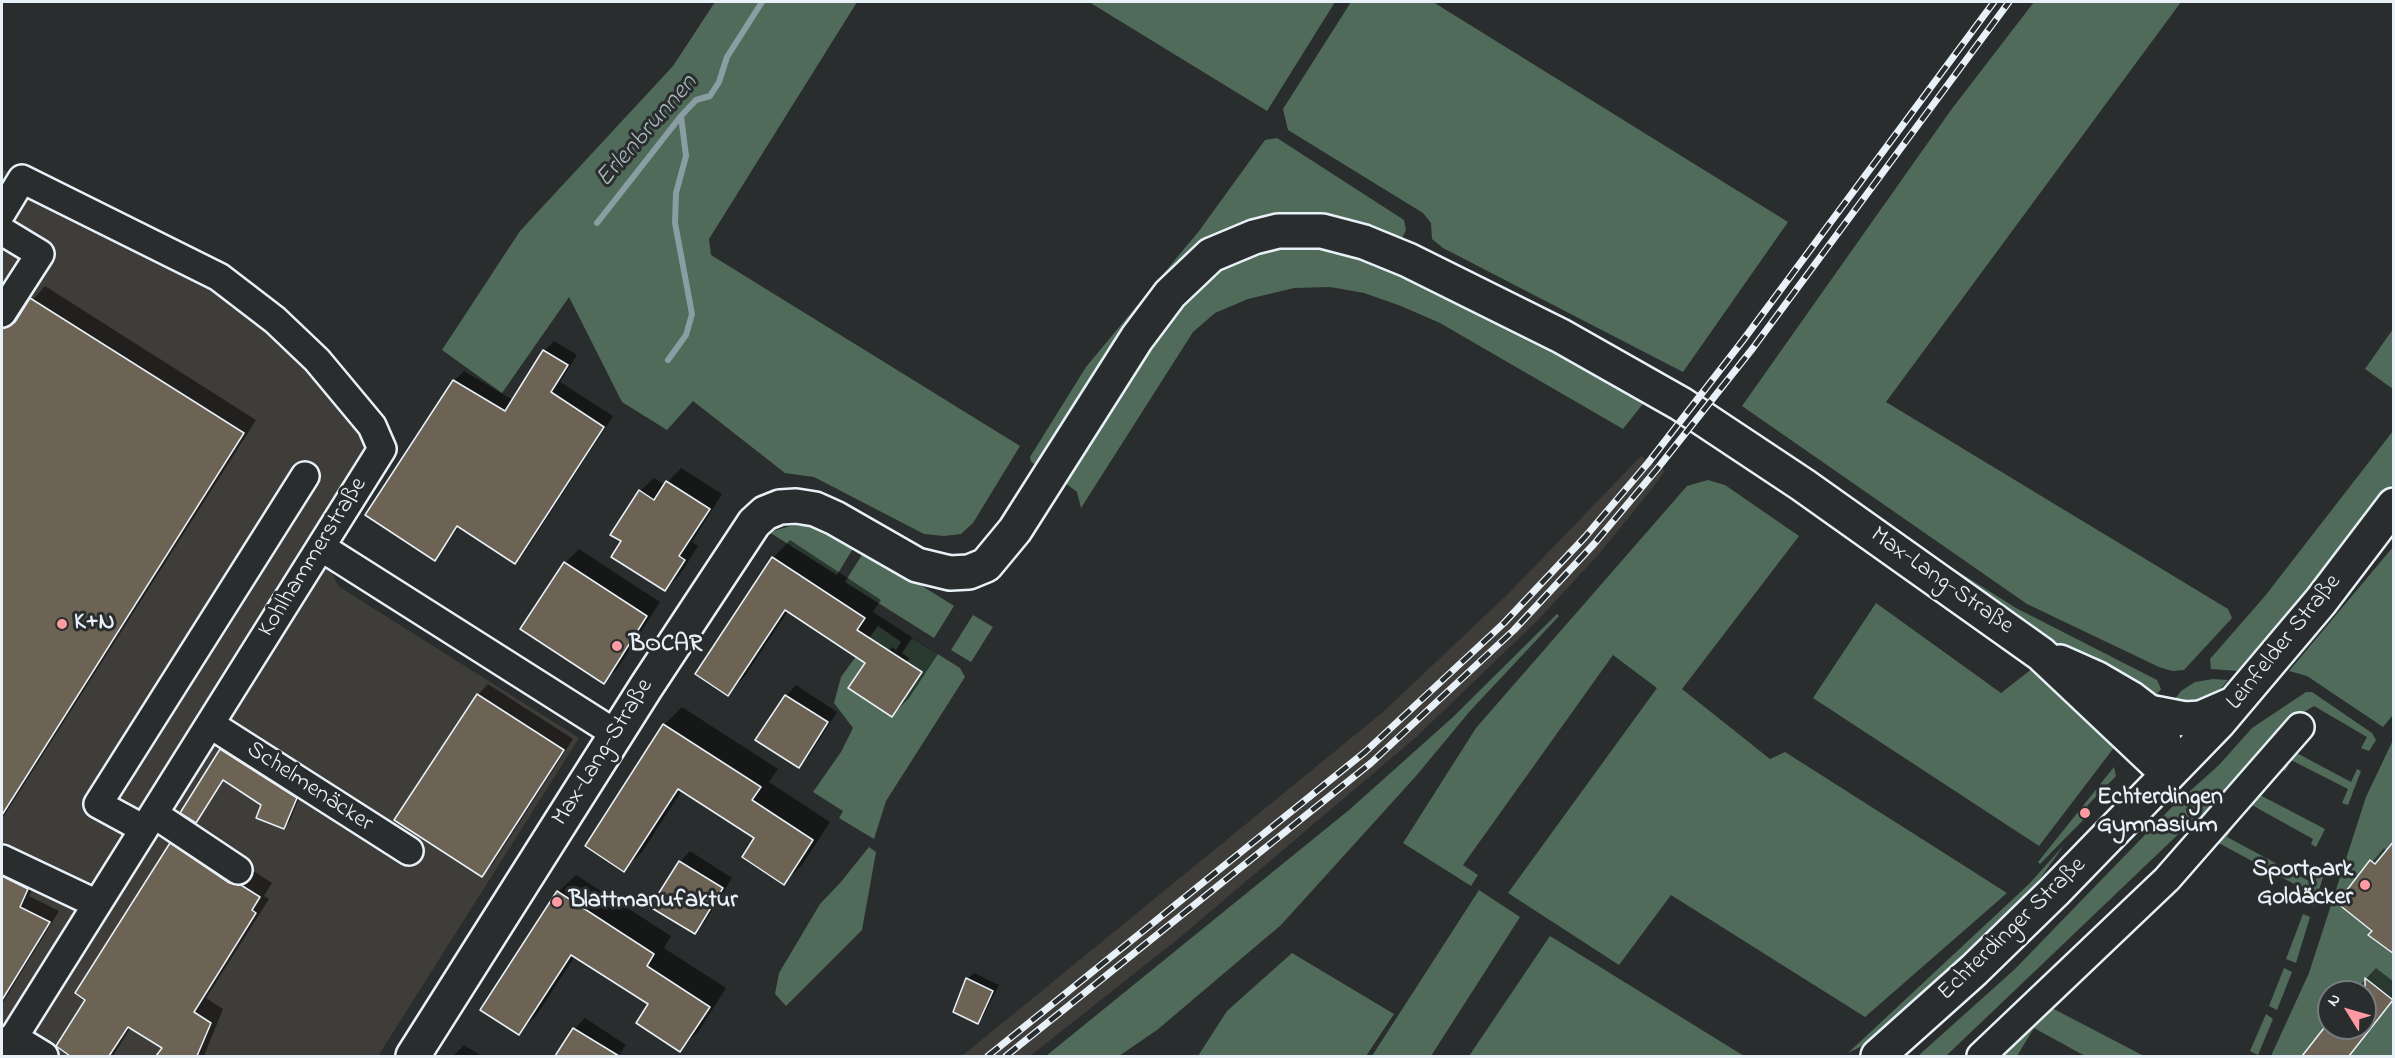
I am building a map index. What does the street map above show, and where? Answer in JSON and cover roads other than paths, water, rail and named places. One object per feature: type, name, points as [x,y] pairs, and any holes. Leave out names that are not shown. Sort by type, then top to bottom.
[{"type":"main road","name":"Max-Lang-Straße","points":[[413,1056],[616,734],[749,529],[765,513],[780,507],[796,506],[815,509],[917,565],[950,573],[969,572],[986,565],[1015,530],[1137,338],[1176,287],[1211,255],[1254,237],[1278,231],[1322,231],[1364,242],[1481,296],[1671,398],[1840,511],[2041,654],[2168,774]]},
{"type":"main road","name":"Leinfelder Straße","points":[[2168,774],[2236,703],[2321,601],[2394,505]]},
{"type":"main road","name":"Max-Lang-Straße","points":[[2041,654],[2096,678],[2150,712],[2163,734],[2168,774]]},
{"type":"main road","points":[[2150,712],[2201,718],[2236,703]]},
{"type":"main road","name":"Echterdinger Straße","points":[[1878,1056],[2040,907],[2168,774]]},
{"type":"street","name":"Kohlhammerstraße","points":[[2,212],[22,179],[205,269],[238,290],[298,341],[375,431],[382,449],[7,1047]]},
{"type":"street","points":[[2,231],[40,254],[2,313]]},
{"type":"street","points":[[238,870],[149,821],[99,804],[305,476]]},
{"type":"street","points":[[321,547],[616,734]]},
{"type":"street","name":"Schelmenäcker","points":[[210,724],[409,851]]},
{"type":"street","points":[[1981,1056],[2166,879],[2300,727]]},
{"type":"street","points":[[2,860],[97,904]]},
{"type":"street","points":[[7,1047],[44,1056]]},
{"type":"waterway","name":"Erlenbrunnen","points":[[597,223],[681,116],[696,100],[710,96],[719,82],[727,57],[762,2]]},
{"type":"waterway","points":[[668,360],[686,335],[692,314],[675,223],[676,193],[686,156],[681,116]]},
{"type":"railway","points":[[988,1056],[1365,752],[1504,623],[1585,537],[1648,463],[1744,339],[1994,2]]},
{"type":"railway","points":[[1006,1056],[1371,763],[1514,630],[1594,544],[1753,348],[2009,2]]},
{"type":"place","name":"K+N","points":[[62,624]]},
{"type":"place","name":"BOCAR","points":[[617,646]]},
{"type":"place","name":"Echterdingen Gymnasium","points":[[2085,813]]},
{"type":"place","name":"Sportpark Goldäcker","points":[[2365,885]]},
{"type":"place","name":"Blattmanufaktur","points":[[557,902]]}]
